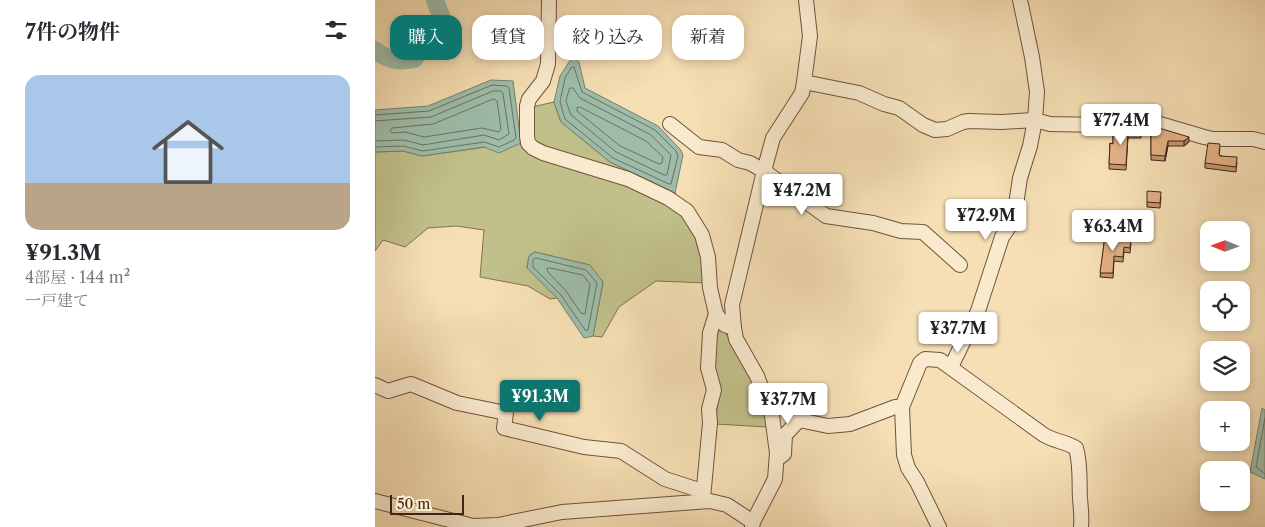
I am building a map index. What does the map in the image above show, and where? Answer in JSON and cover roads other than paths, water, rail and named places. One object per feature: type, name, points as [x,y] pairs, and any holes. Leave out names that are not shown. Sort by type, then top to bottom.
[{"type":"street","points":[[549,0],[548,64],[543,81],[529,100],[527,106],[528,144],[543,153],[628,179],[668,198],[687,211],[702,235],[708,257],[710,288],[716,314],[725,325],[734,328]]},
{"type":"street","points":[[375,385],[388,391],[411,384],[457,402],[505,413],[504,428],[584,447],[621,451],[665,479],[710,501],[727,506],[753,525],[775,478],[777,458],[772,416],[757,376],[737,339],[732,305],[773,138],[801,93],[805,82],[810,36],[806,0]]},
{"type":"street","points":[[951,366],[978,311],[1002,237],[1011,224],[1020,178],[1030,146],[1035,120],[1037,92],[1020,0]]},
{"type":"street","points":[[805,82],[859,93],[884,104],[899,108],[923,126],[935,130],[947,129],[963,122],[1035,120],[1050,124],[1160,124],[1204,137],[1223,139],[1253,138],[1265,142]]},
{"type":"street","points":[[670,124],[699,147],[722,150],[739,160],[750,162],[826,216],[873,223],[901,231],[923,232],[960,265]]},
{"type":"street","points":[[703,496],[710,423],[709,409],[714,390],[708,368],[710,333],[716,314]]},
{"type":"street","points":[[939,527],[908,468],[904,455],[902,407],[920,363],[925,359],[940,360],[951,366],[1044,435],[1054,441],[1069,444],[1076,448],[1080,461],[1081,527]]},
{"type":"street","points":[[777,458],[784,454],[785,435],[799,420],[828,426],[850,424],[895,407],[902,407]]},
{"type":"street","points":[[375,501],[473,526],[498,526],[562,512],[703,496]]},
{"type":"water","points":[[570,60],[577,60],[585,88],[658,126],[680,149],[683,155],[675,193],[610,162],[561,122],[554,102],[560,76]]},
{"type":"water","points":[[491,80],[513,81],[521,143],[499,153],[484,147],[422,156],[403,151],[375,152],[375,110],[428,106]]},
{"type":"water","points":[[535,252],[590,265],[603,282],[593,336],[584,338],[557,298],[527,268],[529,256]]},
{"type":"water","points":[[1262,408],[1265,410],[1265,479],[1250,472]]},
{"type":"waterway","points":[[375,50],[394,60],[414,59],[443,21],[435,0]]}]
